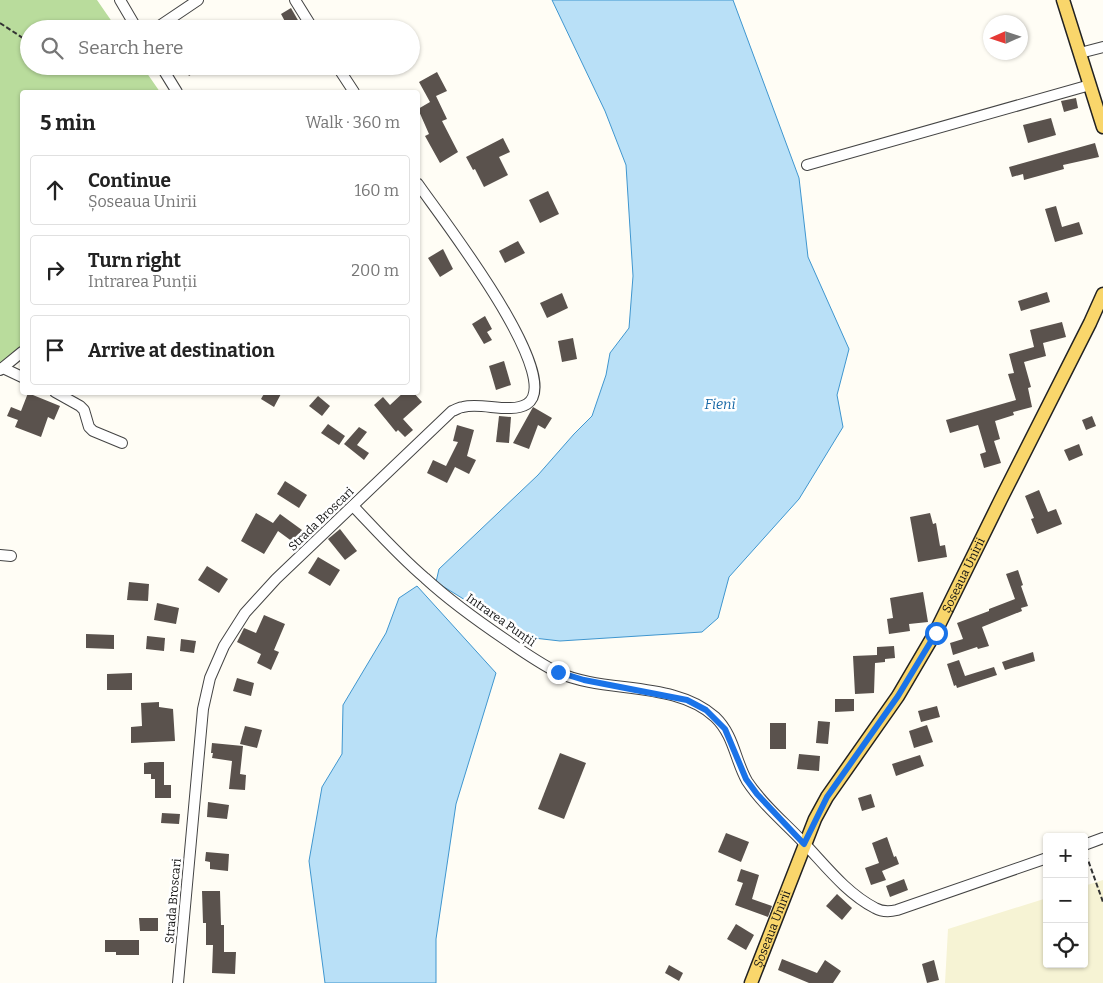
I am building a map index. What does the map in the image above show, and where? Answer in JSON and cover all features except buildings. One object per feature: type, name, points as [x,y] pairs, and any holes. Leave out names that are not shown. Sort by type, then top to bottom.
[{"type":"main road","points":[[1063,0],[1090,85],[1100,104],[1103,127]]},
{"type":"main road","name":"Șoseaua Unirii","points":[[752,983],[804,844],[827,797],[898,696],[936,633],[1103,294]]},
{"type":"street","points":[[120,0],[132,20]]},
{"type":"street","points":[[168,20],[198,0]]},
{"type":"street","points":[[295,0],[308,20]]},
{"type":"street","points":[[1080,53],[1103,47]]},
{"type":"street","points":[[167,75],[177,90]]},
{"type":"street","points":[[343,75],[353,90]]},
{"type":"street","points":[[807,165],[1090,85]]},
{"type":"street","name":"Strada Broscari","points":[[178,983],[202,709],[210,678],[224,646],[245,612],[276,579],[452,411],[462,407],[520,406],[528,404],[533,398],[536,389],[535,378],[518,333],[481,273],[420,187]]},
{"type":"street","points":[[20,354],[2,369],[20,376]]},
{"type":"street","points":[[60,395],[84,410],[89,427],[93,431],[122,443]]},
{"type":"street","name":"Intrarea Punții","points":[[353,506],[424,578],[446,597],[545,665],[558,672],[584,680],[687,700],[706,710],[725,729],[746,779],[757,794],[831,874],[862,900],[876,908],[887,912],[897,910],[1043,859]]},
{"type":"street","points":[[0,555],[11,556]]},
{"type":"street","points":[[1088,844],[1103,838]]},
{"type":"path","points":[[0,23],[20,36]]},
{"type":"path","points":[[1088,860],[1103,902]]},
{"type":"shaded area","points":[[1103,880],[1103,983],[945,983],[948,929],[1043,899],[1043,968],[1088,968],[1088,885]]},
{"type":"green space","points":[[0,0],[97,0],[111,20],[20,20],[20,75],[148,75],[159,90],[20,90],[20,349],[0,365]]},
{"type":"water","name":"Fieni","points":[[552,0],[733,0],[799,178],[808,257],[849,349],[837,395],[843,427],[799,499],[729,577],[718,618],[702,632],[560,641],[525,637],[436,582],[439,569],[538,475],[592,416],[606,375],[610,353],[629,328],[633,276],[626,165],[605,111]]},
{"type":"water","points":[[417,586],[496,673],[456,804],[436,939],[436,983],[325,983],[309,861],[322,787],[342,754],[343,705],[386,633],[399,598]]},
{"type":"route","points":[[558,672],[584,680],[676,697],[697,704],[706,710],[725,729],[746,779],[767,806],[804,844],[827,797],[898,696],[936,633]]}]
